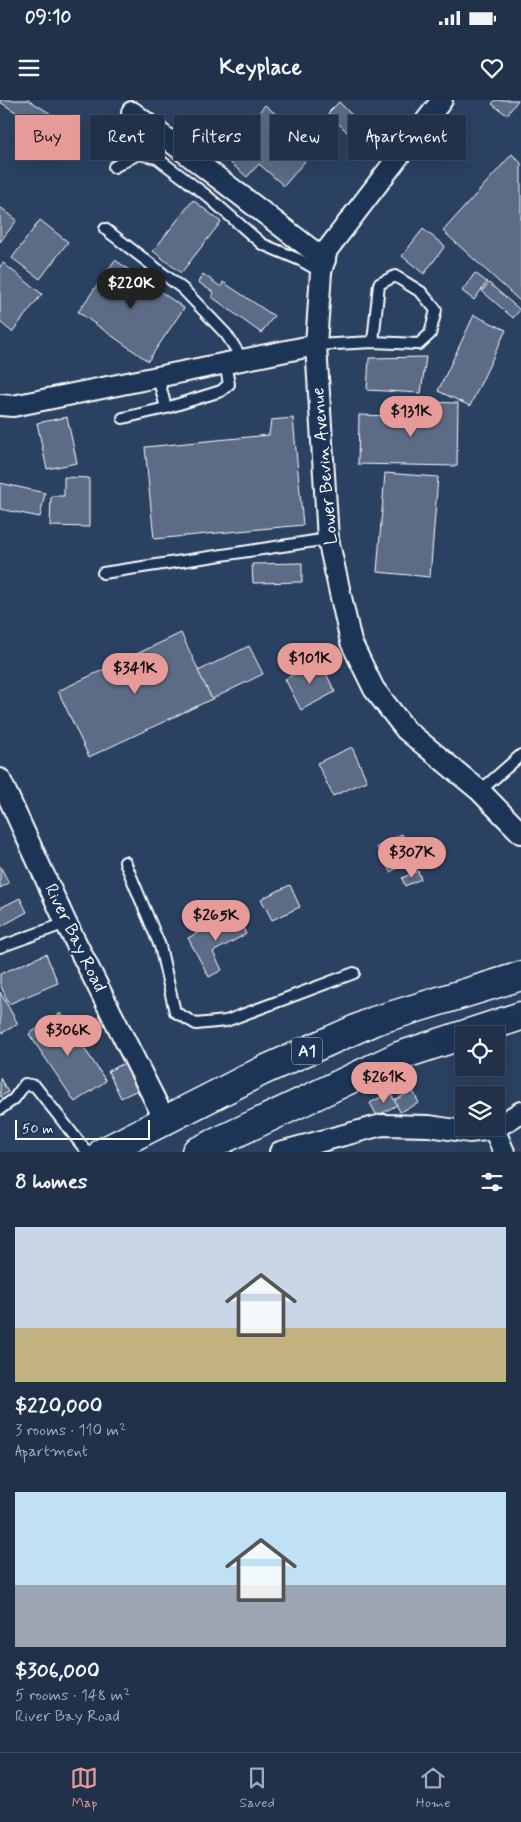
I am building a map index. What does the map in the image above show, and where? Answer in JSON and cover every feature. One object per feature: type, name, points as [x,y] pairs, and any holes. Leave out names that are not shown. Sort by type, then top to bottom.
[{"type":"main road","name":"A1","points":[[103,1152],[166,1122],[262,1071],[374,1021],[521,976]]},
{"type":"main road","name":"A1","points":[[196,1152],[399,1056],[521,1016]]},
{"type":"street","name":"Lower Bevin Avenue","points":[[442,100],[337,237],[328,250],[323,266],[316,345],[328,539],[352,642],[374,689],[406,730],[480,791],[521,833]]},
{"type":"street","points":[[132,112],[323,266]]},
{"type":"street","points":[[0,405],[13,406],[316,345]]},
{"type":"street","name":"River Bay Road","points":[[0,779],[66,923],[166,1122]]},
{"type":"street","points":[[505,1122],[521,1112]]},
{"type":"street","points":[[280,1152],[382,1124],[429,1126],[455,1130]]},
{"type":"street","points":[[497,1136],[504,1152]]},
{"type":"lane","points":[[114,167],[138,154],[157,158],[206,196],[262,244],[300,260],[323,266]]},
{"type":"lane","points":[[105,230],[183,289],[226,334],[234,362],[229,384],[221,392],[123,418]]},
{"type":"lane","points":[[316,345],[373,342],[419,344],[430,334],[436,310],[421,292],[395,276],[379,284],[373,342]]},
{"type":"lane","points":[[158,377],[166,408]]},
{"type":"lane","points":[[103,573],[328,539]]},
{"type":"lane","points":[[480,791],[521,755]]},
{"type":"lane","points":[[125,862],[160,946],[175,1012],[196,1024],[226,1021],[354,973]]},
{"type":"lane","points":[[0,948],[66,923]]},
{"type":"lane","points":[[0,1109],[14,1099],[25,1084],[35,1086],[87,1152]]},
{"type":"building","points":[[0,100],[29,100],[51,114],[20,115],[0,102]]},
{"type":"building","points":[[495,100],[518,100],[507,115],[492,104]]},
{"type":"building","points":[[339,102],[352,115],[348,115],[348,133],[338,123],[338,115],[330,115],[328,113]]},
{"type":"building","points":[[265,105],[277,115],[270,115],[270,160],[306,160],[284,186],[259,164],[247,177],[227,160],[260,160],[260,115],[257,115]]},
{"type":"building","points":[[512,154],[521,163],[521,302],[443,231]]},
{"type":"building","points":[[193,200],[221,222],[181,273],[153,251]]},
{"type":"building","points":[[0,207],[17,220],[0,242]]},
{"type":"building","points":[[40,220],[68,242],[40,279],[12,258]]},
{"type":"building","points":[[423,229],[445,246],[424,274],[402,256]]},
{"type":"building","points":[[115,260],[184,308],[148,361],[78,312]]},
{"type":"building","points":[[3,263],[42,294],[12,332],[0,322],[0,266]]},
{"type":"building","points":[[475,273],[487,282],[474,300],[462,291]]},
{"type":"building","points":[[203,274],[221,287],[223,282],[274,316],[261,333],[212,297],[214,293],[198,282]]},
{"type":"building","points":[[489,283],[520,310],[513,318],[482,291]]},
{"type":"building","points":[[474,315],[506,330],[470,406],[438,391]]},
{"type":"building","points":[[426,357],[421,393],[367,390],[369,358]]},
{"type":"building","points":[[425,402],[458,403],[457,466],[358,464],[359,415],[424,417]]},
{"type":"building","points":[[67,417],[77,463],[47,469],[37,423]]},
{"type":"building","points":[[293,418],[303,525],[154,539],[145,447],[269,435],[271,420]]},
{"type":"building","points":[[385,473],[438,477],[430,577],[377,572]]},
{"type":"building","points":[[64,477],[89,478],[89,527],[50,526],[51,496],[64,496]]},
{"type":"building","points":[[0,483],[45,493],[40,517],[0,509]]},
{"type":"building","points":[[302,563],[302,582],[253,583],[252,564]]},
{"type":"building","points":[[181,633],[212,699],[89,757],[58,691]]},
{"type":"building","points":[[249,646],[263,674],[212,699],[198,671]]},
{"type":"building","points":[[320,661],[335,692],[301,710],[285,679]]},
{"type":"building","points":[[352,747],[367,781],[333,796],[317,763]]},
{"type":"building","points":[[402,834],[414,859],[390,872],[377,847]]},
{"type":"building","points":[[0,866],[9,883],[0,888]]},
{"type":"building","points":[[418,871],[421,879],[405,886],[402,878]]},
{"type":"building","points":[[290,885],[300,907],[272,920],[261,899]]},
{"type":"building","points":[[20,898],[27,912],[0,927],[0,908]]},
{"type":"building","points":[[235,913],[246,934],[213,952],[222,970],[209,977],[188,938]]},
{"type":"building","points":[[46,954],[58,983],[9,1004],[0,984],[0,974]]},
{"type":"building","points":[[0,992],[18,1024],[0,1034]]},
{"type":"building","points":[[61,1013],[106,1081],[75,1102],[29,1034]]},
{"type":"building","points":[[129,1061],[142,1088],[121,1098],[108,1071]]},
{"type":"building","points":[[0,1078],[8,1092],[0,1097]]},
{"type":"building","points":[[413,1091],[419,1103],[400,1112],[394,1100]]},
{"type":"building","points":[[390,1092],[397,1105],[377,1116],[370,1103]]}]
